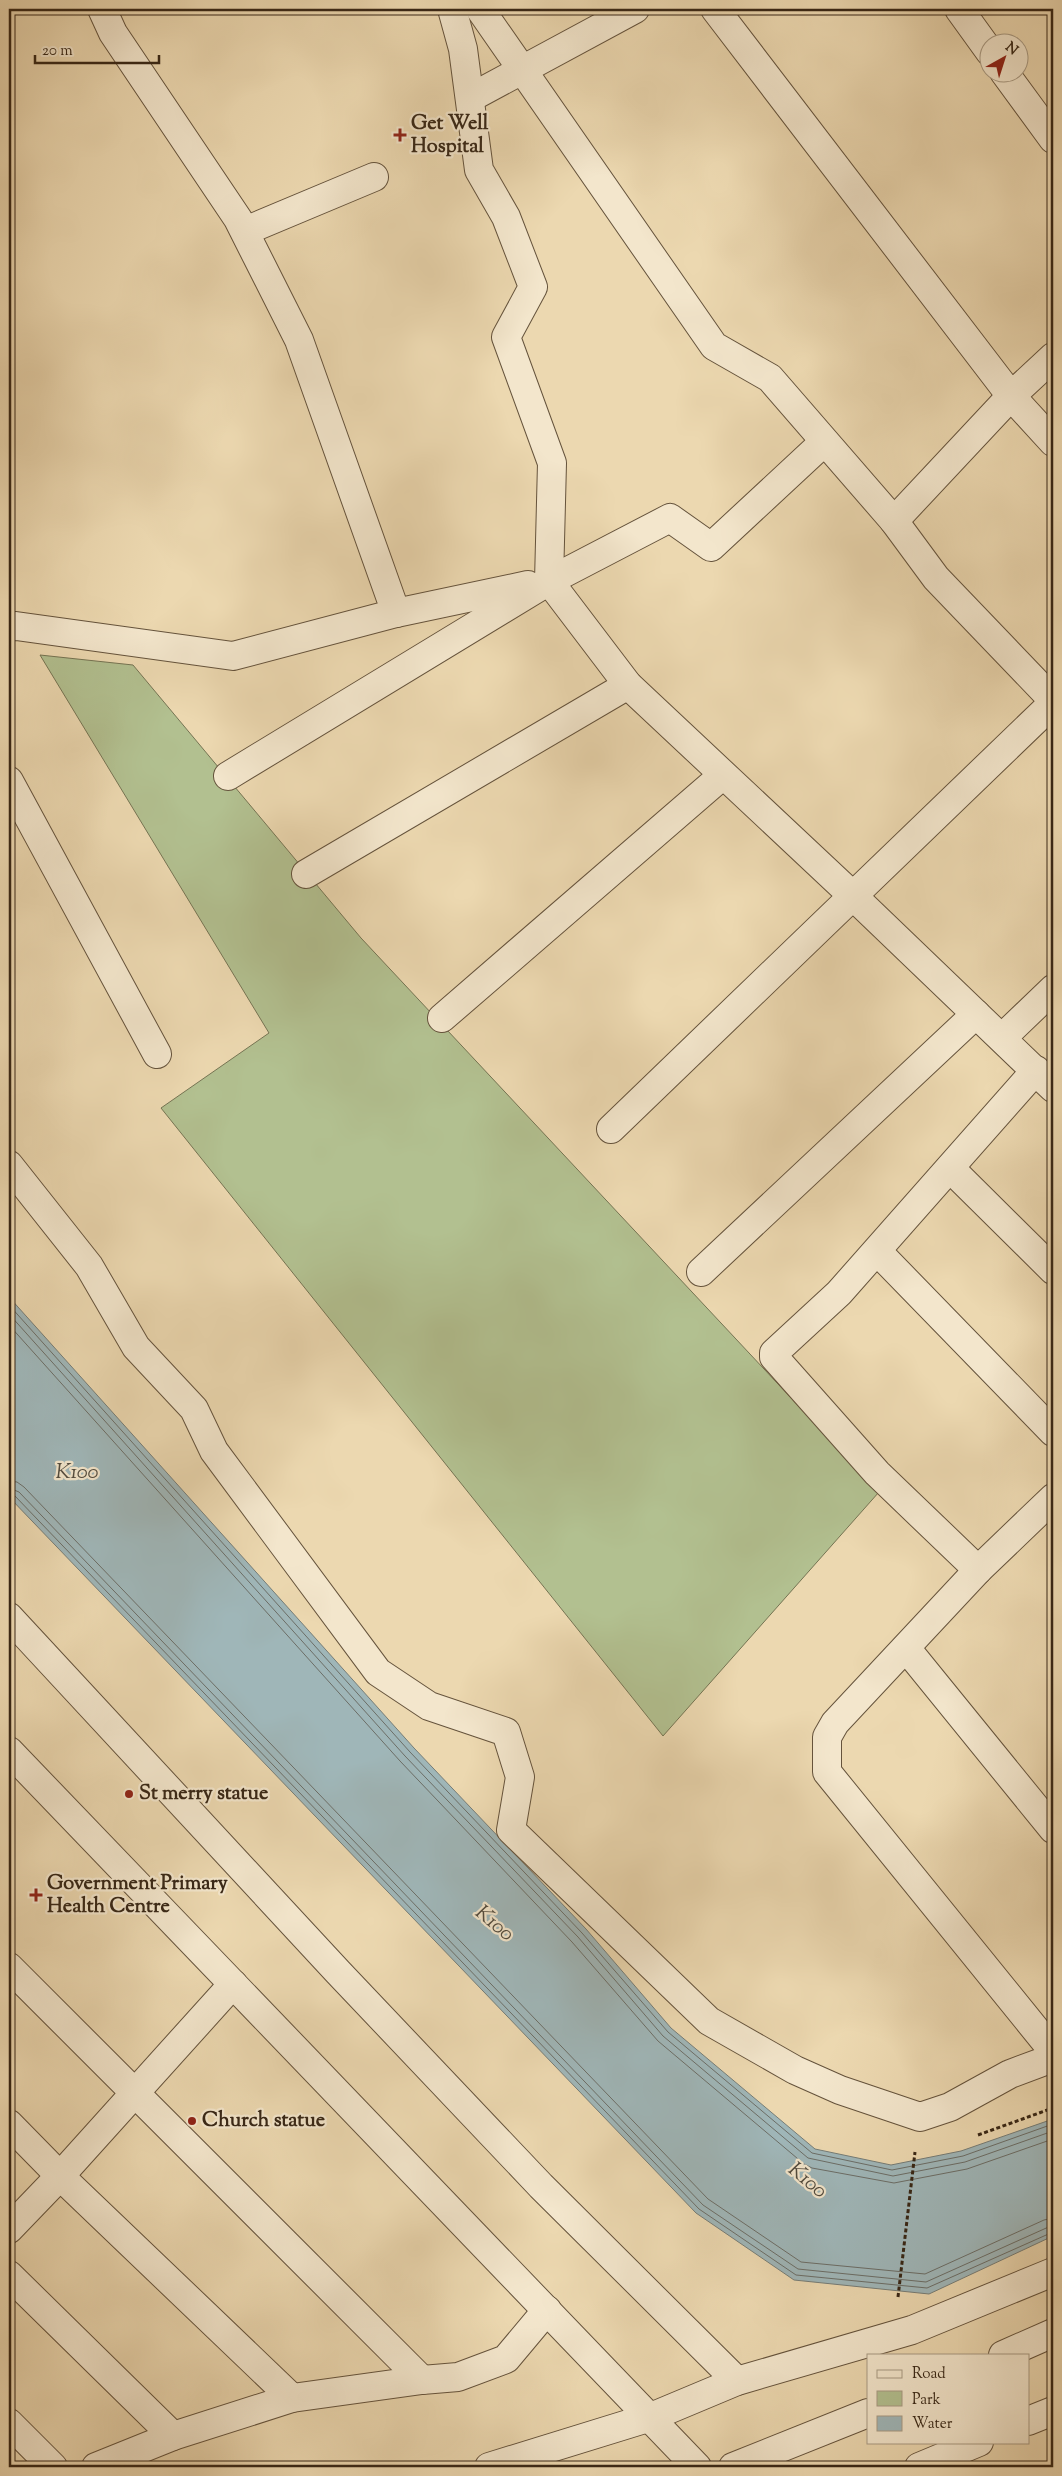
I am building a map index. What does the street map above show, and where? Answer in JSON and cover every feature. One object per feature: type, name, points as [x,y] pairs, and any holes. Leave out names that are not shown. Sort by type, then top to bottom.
[{"type":"street","points":[[102,9],[113,33],[244,230],[299,340],[396,613]]},
{"type":"street","points":[[452,9],[462,49],[479,170],[506,217],[533,287],[506,337],[552,463],[549,581],[628,685],[854,896],[1045,1079],[950,1168],[839,1294],[778,1348],[774,1357],[877,1473],[978,1570]]},
{"type":"street","points":[[480,9],[714,346],[770,378],[894,521],[936,578],[1053,701],[854,896],[611,1129]]},
{"type":"street","points":[[470,98],[635,9]]},
{"type":"street","points":[[715,9],[1011,396],[1053,442]]},
{"type":"street","points":[[959,9],[980,38]]},
{"type":"street","points":[[1011,82],[1053,139]]},
{"type":"street","points":[[244,230],[374,177]]},
{"type":"street","points":[[894,521],[1011,396],[1053,357]]},
{"type":"street","points":[[228,776],[549,581],[670,518],[711,546],[824,442]]},
{"type":"street","points":[[9,627],[16,626],[233,656],[396,613],[549,581]]},
{"type":"street","points":[[306,874],[628,685]]},
{"type":"street","points":[[442,1018],[723,775]]},
{"type":"street","points":[[9,781],[157,1054]]},
{"type":"street","points":[[1002,1038],[1053,989]]},
{"type":"street","points":[[701,1272],[976,1014]]},
{"type":"street","points":[[9,1165],[89,1266],[136,1347],[194,1409],[214,1451],[378,1672],[429,1706],[506,1732],[520,1777],[511,1830],[709,2021],[795,2070],[840,2090],[920,2117],[950,2107],[1010,2074],[1053,2058]]},
{"type":"street","points":[[950,1168],[1053,1270]]},
{"type":"street","points":[[877,1251],[1053,1432]]},
{"type":"street","points":[[1053,1498],[978,1570],[830,1730],[827,1737],[828,1772],[1053,2051]]},
{"type":"street","points":[[9,1617],[331,1965],[541,2186],[737,2381]]},
{"type":"street","points":[[906,1648],[1052,1824]]},
{"type":"street","points":[[9,1751],[651,2416],[697,2467]]},
{"type":"street","points":[[9,1967],[422,2380]]},
{"type":"street","points":[[9,2229],[60,2176],[233,1984]]},
{"type":"street","points":[[9,2124],[60,2176],[292,2398]]},
{"type":"street","points":[[489,2467],[651,2416],[737,2381],[894,2346],[912,2330],[1053,2272]]},
{"type":"street","points":[[9,2275],[173,2436]]},
{"type":"street","points":[[96,2467],[173,2436],[292,2398],[422,2380],[458,2377],[506,2359],[548,2310]]},
{"type":"street","points":[[1005,2354],[1053,2332]]},
{"type":"street","points":[[1030,2420],[1053,2411]]},
{"type":"street","points":[[733,2467],[867,2413]]},
{"type":"street","points":[[9,2423],[53,2467]]},
{"type":"street","points":[[931,2456],[972,2444]]},
{"type":"path","points":[[898,2298],[915,2157]]},
{"type":"green space","points":[[40,655],[133,665],[361,938],[879,1492],[663,1736],[161,1108],[269,1033]]},
{"type":"water","name":"K100","points":[[9,1297],[414,1748],[586,1929],[671,2028],[815,2149],[891,2165],[961,2151],[1053,2119],[1053,2236],[929,2294],[794,2280],[696,2213],[9,1497]]},
{"type":"place","name":"Get Well Hospital","points":[[400,135]]},
{"type":"place","name":"St merry statue","points":[[129,1794]]},
{"type":"place","name":"Government Primary Health Centre","points":[[36,1895]]},
{"type":"place","name":"Church statue","points":[[192,2121]]}]
